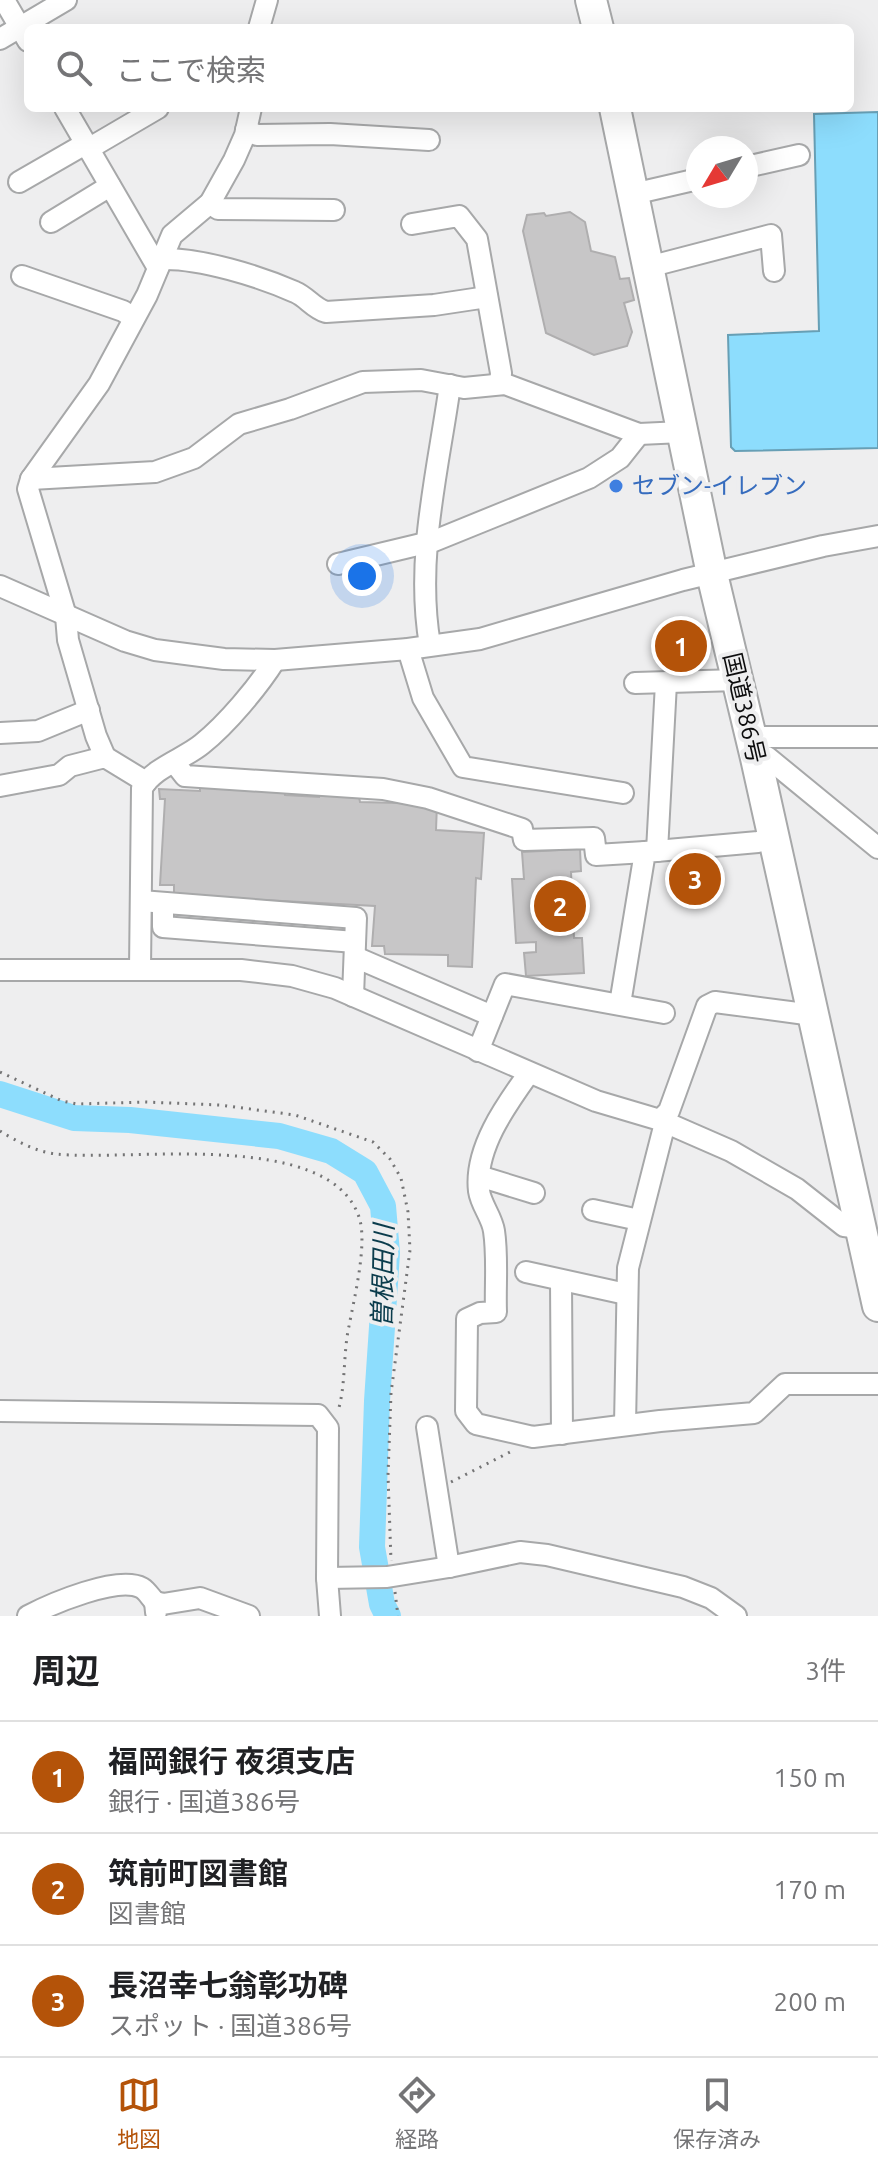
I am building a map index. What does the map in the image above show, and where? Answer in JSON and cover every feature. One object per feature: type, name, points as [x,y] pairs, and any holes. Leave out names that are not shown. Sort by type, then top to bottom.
[{"type":"highway","points":[[591,0],[597,24]]},
{"type":"highway","name":"国道386号","points":[[616,112],[712,574],[878,1306]]},
{"type":"street","points":[[0,39],[24,34],[4,0]]},
{"type":"street","points":[[36,24],[66,0]]},
{"type":"street","points":[[260,24],[267,0]]},
{"type":"street","points":[[67,112],[160,263]]},
{"type":"street","points":[[19,182],[151,112]]},
{"type":"street","points":[[146,782],[105,757],[68,640],[66,616],[28,489],[31,479],[99,384],[172,235],[210,203],[234,160],[250,112]]},
{"type":"street","points":[[246,130],[257,135],[330,134],[429,140]]},
{"type":"street","points":[[758,164],[799,155]]},
{"type":"street","points":[[633,194],[686,182]]},
{"type":"street","points":[[51,222],[110,186]]},
{"type":"street","points":[[210,203],[218,209],[334,210]]},
{"type":"street","points":[[412,224],[459,216],[477,239],[501,373],[500,384]]},
{"type":"street","points":[[648,267],[771,235],[774,271]]},
{"type":"street","points":[[160,263],[177,258],[246,273],[298,293],[316,309],[326,312],[434,305],[487,297]]},
{"type":"street","points":[[22,276],[123,311],[134,318]]},
{"type":"street","points":[[31,479],[155,472],[194,458],[239,424],[363,382],[421,380],[464,388],[500,384],[639,434],[682,432]]},
{"type":"street","points":[[430,645],[424,597],[427,543],[435,465],[450,385]]},
{"type":"street","points":[[338,564],[427,543],[589,478],[620,458],[639,434]]},
{"type":"street","points":[[0,586],[125,641],[155,650],[224,659],[275,660],[408,649],[480,639],[712,574],[823,546],[878,536]]},
{"type":"street","points":[[408,649],[423,698],[463,767],[623,793]]},
{"type":"street","points":[[140,969],[142,788],[146,782],[202,744],[261,682],[275,660]]},
{"type":"street","points":[[635,683],[738,680]]},
{"type":"street","points":[[620,1004],[651,852],[666,683]]},
{"type":"street","points":[[0,733],[38,731],[89,710]]},
{"type":"street","points":[[753,747],[878,737]]},
{"type":"street","points":[[753,747],[878,848]]},
{"type":"street","points":[[0,786],[59,775],[70,766],[105,757]]},
{"type":"street","points":[[174,762],[185,776],[383,789],[428,798],[522,829],[524,840],[594,838],[596,855],[758,842],[774,837]]},
{"type":"street","points":[[141,901],[356,918],[353,996]]},
{"type":"street","points":[[355,950],[492,1016]]},
{"type":"street","points":[[0,970],[241,970],[292,976],[353,996],[596,1101],[663,1121],[731,1151],[797,1189],[844,1226],[860,1228]]},
{"type":"street","points":[[478,1051],[505,984],[664,1013]]},
{"type":"street","points":[[625,1425],[628,1268],[663,1121],[707,1006],[715,1002],[813,1015]]},
{"type":"street","points":[[529,1073],[486,1145],[479,1176],[484,1210],[494,1229],[496,1312],[480,1313],[467,1319],[466,1411],[476,1424],[533,1437],[754,1413],[785,1384],[878,1384]]},
{"type":"street","points":[[479,1176],[534,1193]]},
{"type":"street","points":[[593,1210],[639,1220]]},
{"type":"street","points":[[526,1272],[626,1294]]},
{"type":"street","points":[[561,1281],[562,1434]]},
{"type":"street","points":[[0,1411],[318,1415],[328,1428],[335,1578],[330,1616]]},
{"type":"street","points":[[427,1427],[449,1567]]},
{"type":"street","points":[[335,1578],[390,1576],[520,1552],[547,1555],[683,1587],[711,1598],[736,1616]]},
{"type":"street","points":[[28,1616],[77,1595],[129,1585],[141,1588],[156,1609],[163,1604],[200,1598],[249,1616]]},
{"type":"path","points":[[0,1072],[62,1101],[77,1104],[145,1102],[220,1105],[295,1115],[373,1142],[390,1159],[401,1178],[408,1212],[410,1250],[391,1393],[388,1475],[390,1576],[398,1616]]},
{"type":"path","points":[[0,1131],[52,1154],[187,1153],[271,1160],[298,1168],[342,1191],[360,1218],[359,1272],[344,1350],[340,1408],[328,1428]]},
{"type":"path","points":[[449,1489],[451,1481],[527,1444],[533,1437]]},
{"type":"water","points":[[878,112],[878,448],[735,451],[731,447],[728,335],[819,331],[814,114]]},
{"type":"building","points":[[570,212],[585,222],[591,251],[615,257],[620,279],[629,278],[634,300],[624,303],[632,332],[627,346],[594,355],[546,333],[523,231],[527,215]]},
{"type":"building","points":[[200,784],[284,789],[285,795],[319,797],[319,793],[359,797],[360,802],[437,804],[436,830],[484,833],[481,879],[476,878],[472,967],[448,966],[448,955],[385,954],[384,946],[372,946],[375,906],[174,895],[174,885],[160,885],[165,799],[160,799],[159,789],[200,791]]},
{"type":"building","points":[[580,849],[581,871],[571,872],[574,938],[582,938],[584,973],[526,976],[524,953],[536,952],[536,942],[516,943],[512,879],[524,879],[522,852]]},
{"type":"waterway","name":"曽根田川","points":[[0,1094],[74,1118],[130,1120],[279,1136],[331,1151],[365,1172],[383,1206],[387,1253],[377,1401],[372,1547],[382,1604],[388,1616]]},
{"type":"place","name":"セブン-イレブン","points":[[616,486]]},
{"type":"place","name":"福岡銀行 夜須支店","points":[[681,646]]},
{"type":"place","name":"長沼幸七翁彰功碑","points":[[695,879]]},
{"type":"place","name":"筑前町図書館","points":[[560,906]]}]
